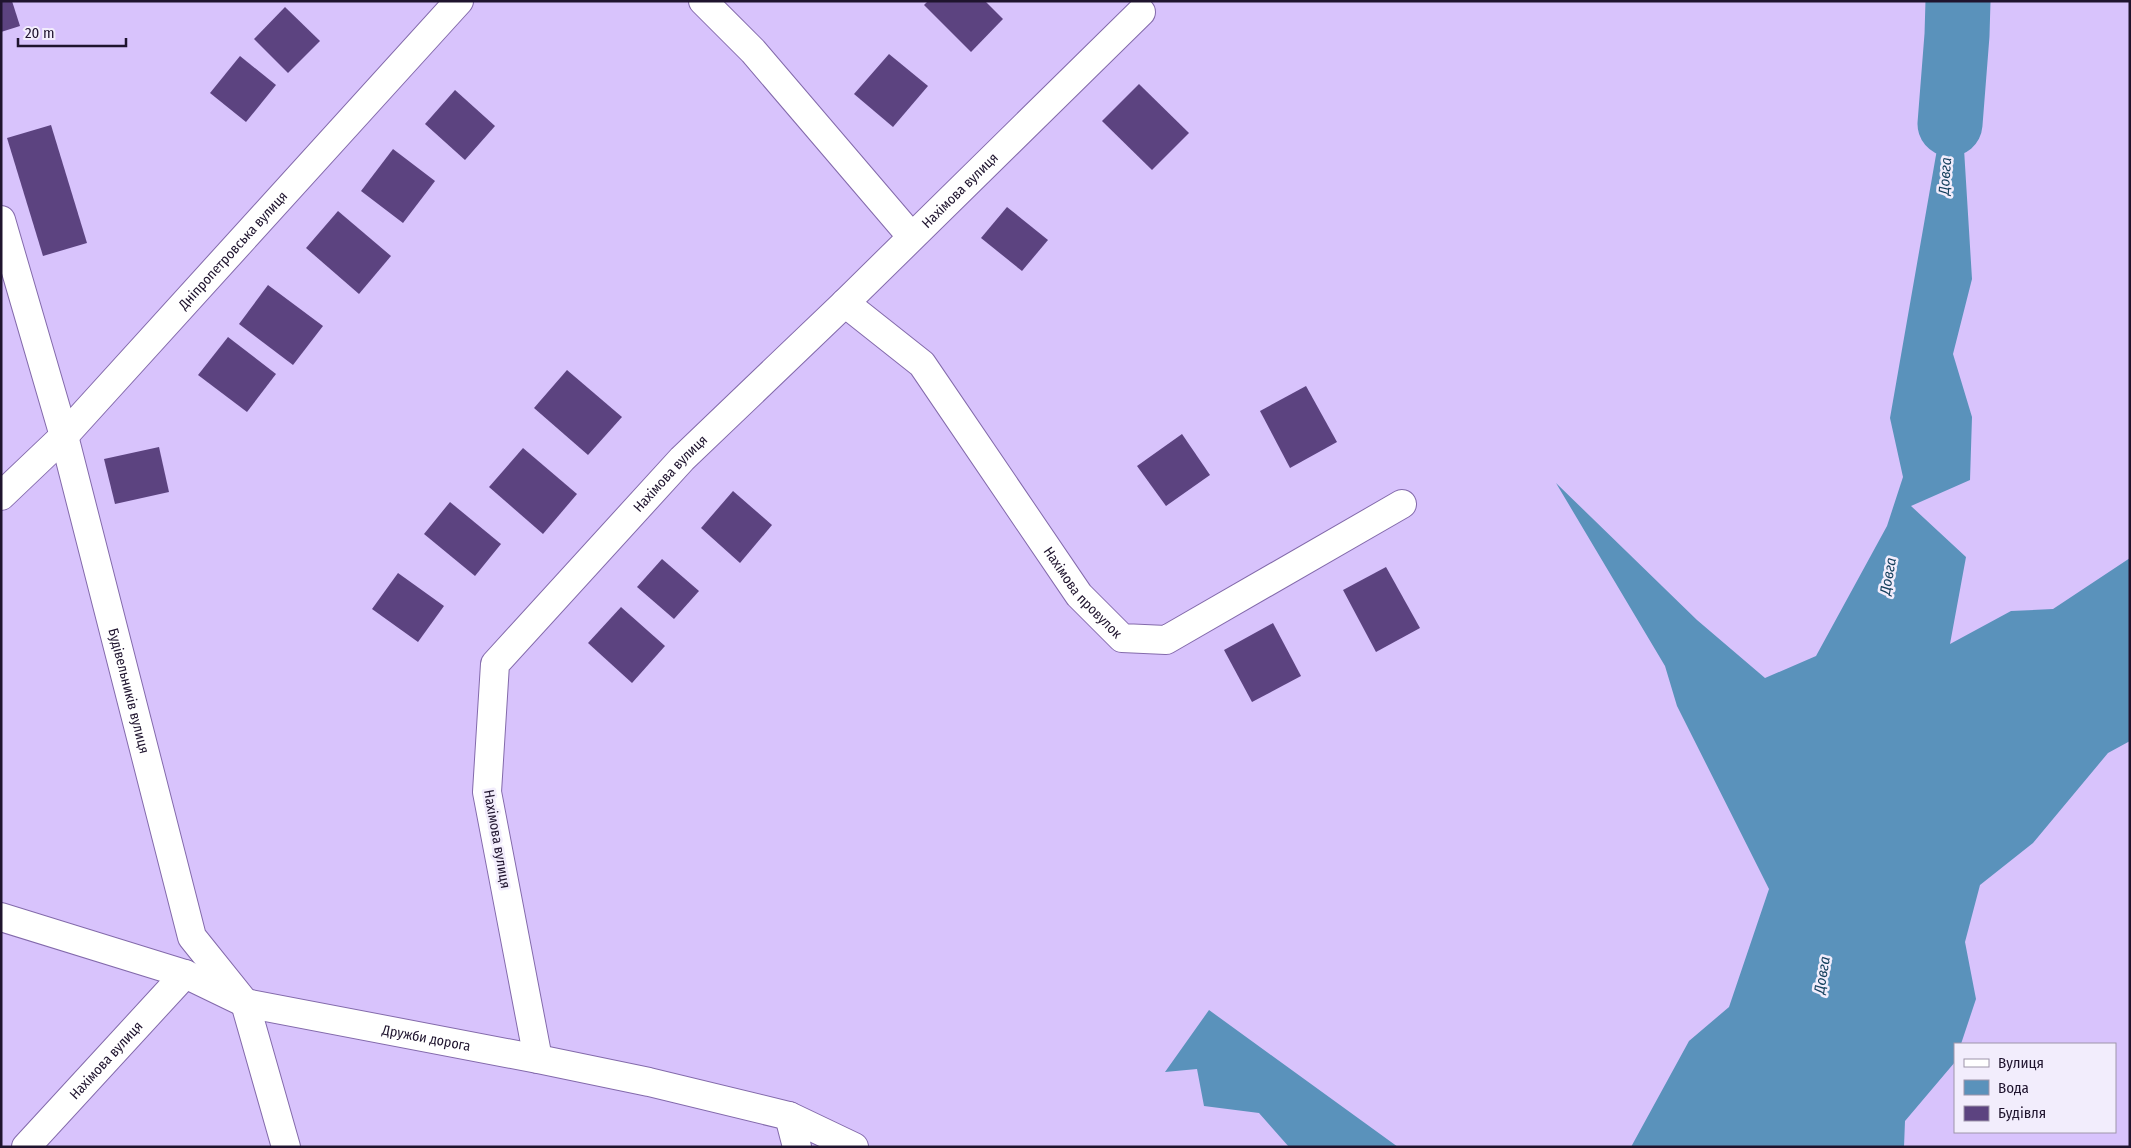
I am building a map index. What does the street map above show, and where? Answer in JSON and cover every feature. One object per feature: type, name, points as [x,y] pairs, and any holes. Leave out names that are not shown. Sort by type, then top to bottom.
[{"type":"street","name":"Дніпропетровська вулиця","points":[[1,496],[64,436],[459,1]]},
{"type":"street","points":[[703,1],[753,51],[911,236]]},
{"type":"street","name":"Нахімова вулиця","points":[[538,1059],[487,792],[495,664],[682,459],[845,303],[911,236],[1141,12]]},
{"type":"street","name":"Будівельників вулиця","points":[[1,220],[64,436],[192,936],[245,1002],[286,1147]]},
{"type":"street","name":"Нахімова провулок","points":[[845,303],[922,364],[1079,595],[1122,638],[1166,640],[1402,504]]},
{"type":"street","name":"Дружби дорога","points":[[1,917],[184,974],[245,1002],[649,1082],[789,1116],[854,1147]]},
{"type":"street","name":"Нахімова вулиця","points":[[26,1147],[184,974]]},
{"type":"street","points":[[789,1116],[797,1147]]},
{"type":"water","points":[[1957,35],[1972,279],[1953,354],[1972,417],[1970,480],[1911,506],[1966,557],[1950,644],[2011,611],[2053,609],[2130,558],[2130,741],[2108,753],[2033,843],[1980,885],[1965,942],[1976,999],[1961,1043],[1954,1043],[1954,1063],[1905,1121],[1904,1147],[1631,1147],[1689,1041],[1729,1007],[1769,889],[1677,706],[1665,666],[1556,483],[1697,620],[1765,678],[1816,656],[1887,526],[1903,477],[1890,418]]},
{"type":"water","points":[[1209,1010],[1398,1147],[1289,1147],[1259,1113],[1204,1106],[1197,1069],[1165,1072]]},
{"type":"building","points":[[1,1],[12,1],[20,26],[1,32]]},
{"type":"building","points":[[928,1],[985,1],[1003,19],[971,52],[924,5]]},
{"type":"building","points":[[285,7],[320,41],[288,73],[254,39]]},
{"type":"building","points":[[889,54],[928,86],[893,127],[854,94]]},
{"type":"building","points":[[240,56],[276,85],[246,122],[210,93]]},
{"type":"building","points":[[1139,84],[1189,133],[1152,170],[1102,121]]},
{"type":"building","points":[[455,90],[495,126],[465,160],[425,124]]},
{"type":"building","points":[[51,125],[87,243],[43,256],[7,138]]},
{"type":"building","points":[[393,149],[435,181],[403,223],[361,191]]},
{"type":"building","points":[[1007,207],[1048,240],[1022,271],[981,238]]},
{"type":"building","points":[[338,211],[391,256],[359,294],[306,248]]},
{"type":"building","points":[[268,285],[323,326],[293,365],[239,324]]},
{"type":"building","points":[[228,337],[276,374],[247,412],[198,375]]},
{"type":"building","points":[[567,370],[622,417],[588,455],[534,408]]},
{"type":"building","points":[[1306,386],[1337,442],[1290,468],[1260,411]]},
{"type":"building","points":[[1182,434],[1210,475],[1166,506],[1137,466]]},
{"type":"building","points":[[159,447],[169,492],[115,504],[104,459]]},
{"type":"building","points":[[523,448],[577,494],[543,534],[489,487]]},
{"type":"building","points":[[733,491],[772,525],[740,563],[701,528]]},
{"type":"building","points":[[450,502],[501,544],[475,576],[424,534]]},
{"type":"building","points":[[662,559],[699,591],[674,619],[637,587]]},
{"type":"building","points":[[1386,567],[1420,628],[1376,652],[1343,590]]},
{"type":"building","points":[[398,573],[444,606],[418,642],[372,609]]},
{"type":"building","points":[[621,607],[665,646],[632,683],[588,643]]},
{"type":"building","points":[[1273,623],[1301,676],[1252,702],[1224,650]]},
{"type":"waterway","name":"Довга","points":[[1950,124],[1958,1]]}]
